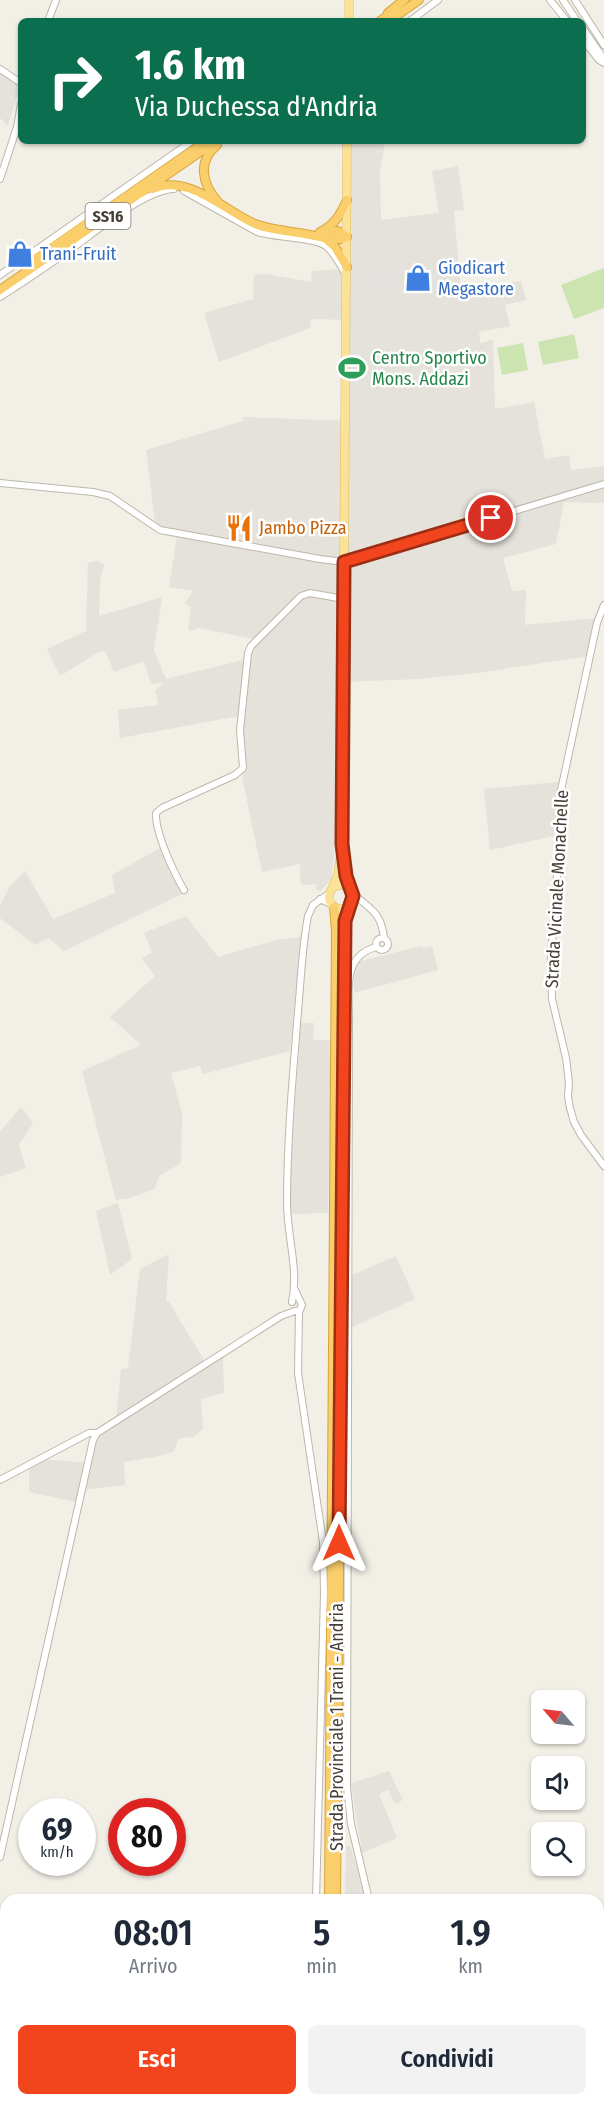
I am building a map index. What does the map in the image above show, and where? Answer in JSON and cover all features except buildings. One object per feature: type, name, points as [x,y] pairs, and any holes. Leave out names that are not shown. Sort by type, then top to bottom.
[{"type":"highway","points":[[383,18],[404,0]]},
{"type":"highway","points":[[383,18],[410,0]]},
{"type":"highway","points":[[393,18],[419,0]]},
{"type":"highway","name":"SS16","points":[[0,283],[202,144]]},
{"type":"highway","name":"SS16","points":[[0,290],[212,144]]},
{"type":"highway","name":"SS16","points":[[219,144],[208,156],[204,174],[209,191],[222,206]]},
{"type":"highway","name":"SS16","points":[[128,202],[161,185],[186,186],[255,224],[272,229],[309,234],[321,235],[338,231],[347,237]]},
{"type":"highway","points":[[347,200],[333,225],[321,235],[335,247],[347,271]]},
{"type":"highway","name":"Strada Provinciale 1 Trani - Andria","points":[[329,1894],[336,932],[332,905]]},
{"type":"highway","name":"Strada Provinciale 1 Trani - Andria","points":[[336,1894],[345,921],[349,907]]},
{"type":"highway","points":[[325,1894],[330,1831]]},
{"type":"main road","points":[[349,0],[349,18]]},
{"type":"main road","name":"Strada Provinciale 1 Trani - Andria","points":[[332,905],[331,891],[338,874],[342,844],[347,144]]},
{"type":"main road","name":"Strada Provinciale 1 Trani - Andria","points":[[342,844],[353,900],[349,907]]},
{"type":"main road","points":[[331,891],[338,885],[351,890]]},
{"type":"main road","points":[[332,905],[341,909],[349,907]]},
{"type":"street","points":[[49,18],[56,0]]},
{"type":"street","points":[[414,18],[438,0]]},
{"type":"street","points":[[550,0],[565,18]]},
{"type":"street","points":[[563,0],[575,18]]},
{"type":"street","points":[[574,0],[604,45]]},
{"type":"street","points":[[586,33],[604,61]]},
{"type":"street","points":[[586,44],[599,60],[604,61]]},
{"type":"street","points":[[0,69],[18,81]]},
{"type":"street","points":[[0,179],[18,121]]},
{"type":"street","points":[[0,275],[188,144]]},
{"type":"street","points":[[0,297],[138,202],[172,189],[187,192],[266,236],[314,241],[324,245],[347,271]]},
{"type":"street","points":[[0,483],[93,492],[110,496],[160,530],[344,562],[604,484]]},
{"type":"street","points":[[184,890],[173,870],[156,813],[162,807],[235,775],[243,768],[240,730],[246,660],[251,646],[301,596],[310,593],[344,599]]},
{"type":"street","name":"Strada Vicinale Monachelle","points":[[604,604],[597,623],[561,790],[551,957],[552,999],[566,1058],[570,1083],[570,1108],[581,1135],[604,1166]]},
{"type":"street","points":[[351,890],[378,915],[381,921],[384,938],[388,943],[387,949],[381,951],[376,947]]},
{"type":"street","points":[[316,1894],[324,1616],[323,1557],[315,1481],[298,1373],[295,1289],[287,1206],[287,1163],[306,926],[310,910],[331,891]]},
{"type":"street","points":[[320,899],[332,905]]},
{"type":"street","points":[[376,947],[376,941],[384,938]]},
{"type":"street","points":[[368,1894],[351,1824],[347,1787],[349,1033],[350,970],[357,956],[376,947]]},
{"type":"street","points":[[294,1308],[295,1300],[301,1302],[295,1289]]},
{"type":"street","points":[[0,1480],[89,1433],[97,1433],[294,1308]]},
{"type":"street","points":[[0,1857],[90,1452],[97,1433]]},
{"type":"shaded area","points":[[0,72],[18,85],[18,93],[8,126],[0,118]]},
{"type":"shaded area","points":[[351,144],[385,144],[380,172],[381,220],[439,213],[432,171],[458,166],[464,210],[454,211],[461,290],[521,281],[526,300],[505,305],[510,326],[479,332],[480,343],[493,340],[495,409],[534,402],[545,459],[569,455],[571,470],[604,466],[604,503],[564,502],[556,544],[503,558],[512,591],[526,590],[525,625],[597,618],[589,656],[476,673],[418,679],[340,682],[334,857],[331,880],[320,891],[315,889],[317,884],[302,885],[300,864],[262,872],[242,777],[245,771],[242,734],[244,715],[120,738],[118,710],[158,705],[155,691],[163,683],[151,684],[144,661],[114,672],[105,651],[97,653],[60,676],[47,649],[86,631],[88,563],[97,561],[104,564],[100,581],[99,616],[162,597],[154,650],[166,679],[243,660],[246,649],[254,639],[199,628],[191,631],[188,629],[191,607],[185,603],[193,591],[169,587],[177,536],[156,530],[146,450],[243,421],[243,417],[349,421],[349,320],[311,319],[310,328],[219,362],[204,313],[253,299],[254,275],[266,274],[311,282],[312,271],[349,269]]},
{"type":"shaded area","points":[[394,271],[394,289],[370,292],[369,275]]},
{"type":"shaded area","points":[[558,782],[554,836],[490,850],[484,789]]},
{"type":"shaded area","points":[[162,847],[184,893],[64,951],[49,938],[35,945],[0,918],[0,905],[10,886],[25,871],[53,919],[115,893],[112,875]]},
{"type":"shaded area","points":[[186,916],[218,957],[276,940],[301,937],[290,1051],[203,1074],[200,1066],[171,1073],[182,1114],[181,1163],[159,1176],[155,1189],[130,1198],[116,1200],[82,1071],[141,1045],[110,1017],[155,976],[142,959],[152,952],[144,933]]},
{"type":"shaded area","points":[[422,946],[422,948],[432,946],[438,970],[354,993],[354,975],[360,961]]},
{"type":"shaded area","points":[[301,1023],[314,1023],[313,1040],[331,1040],[328,1213],[290,1214],[289,1186]]},
{"type":"shaded area","points":[[21,1107],[33,1123],[19,1145],[26,1168],[0,1177],[0,1132]]},
{"type":"shaded area","points":[[118,1203],[132,1259],[110,1275],[96,1211]]},
{"type":"shaded area","points":[[169,1254],[166,1301],[169,1302],[207,1365],[223,1357],[224,1393],[201,1399],[203,1429],[193,1437],[179,1438],[174,1451],[124,1462],[125,1485],[79,1490],[76,1502],[29,1492],[29,1465],[42,1459],[90,1463],[97,1437],[116,1422],[121,1369],[128,1368],[140,1269]]},
{"type":"shaded area","points":[[396,1256],[415,1299],[350,1328],[350,1276]]},
{"type":"shaded area","points":[[389,1771],[403,1800],[395,1804],[388,1790],[379,1794],[397,1838],[362,1853],[351,1783]]},
{"type":"shaded area","points":[[350,1845],[365,1894],[345,1894],[346,1846]]},
{"type":"green space","points":[[604,268],[604,308],[574,319],[561,285]]},
{"type":"green space","points":[[574,334],[579,358],[543,365],[538,342]]},
{"type":"green space","points":[[523,343],[528,370],[502,375],[497,348]]},
{"type":"place","name":"Trani-Fruit","points":[[20,254]]},
{"type":"place","name":"Giodicart Megastore","points":[[418,278]]},
{"type":"place","name":"Centro Sportivo Mons. Addazi","points":[[352,368]]},
{"type":"place","name":"Jambo Pizza","points":[[239,528]]},
{"type":"route","points":[[339,1543],[345,921],[353,900],[346,876],[342,844],[344,562],[491,518]]}]
